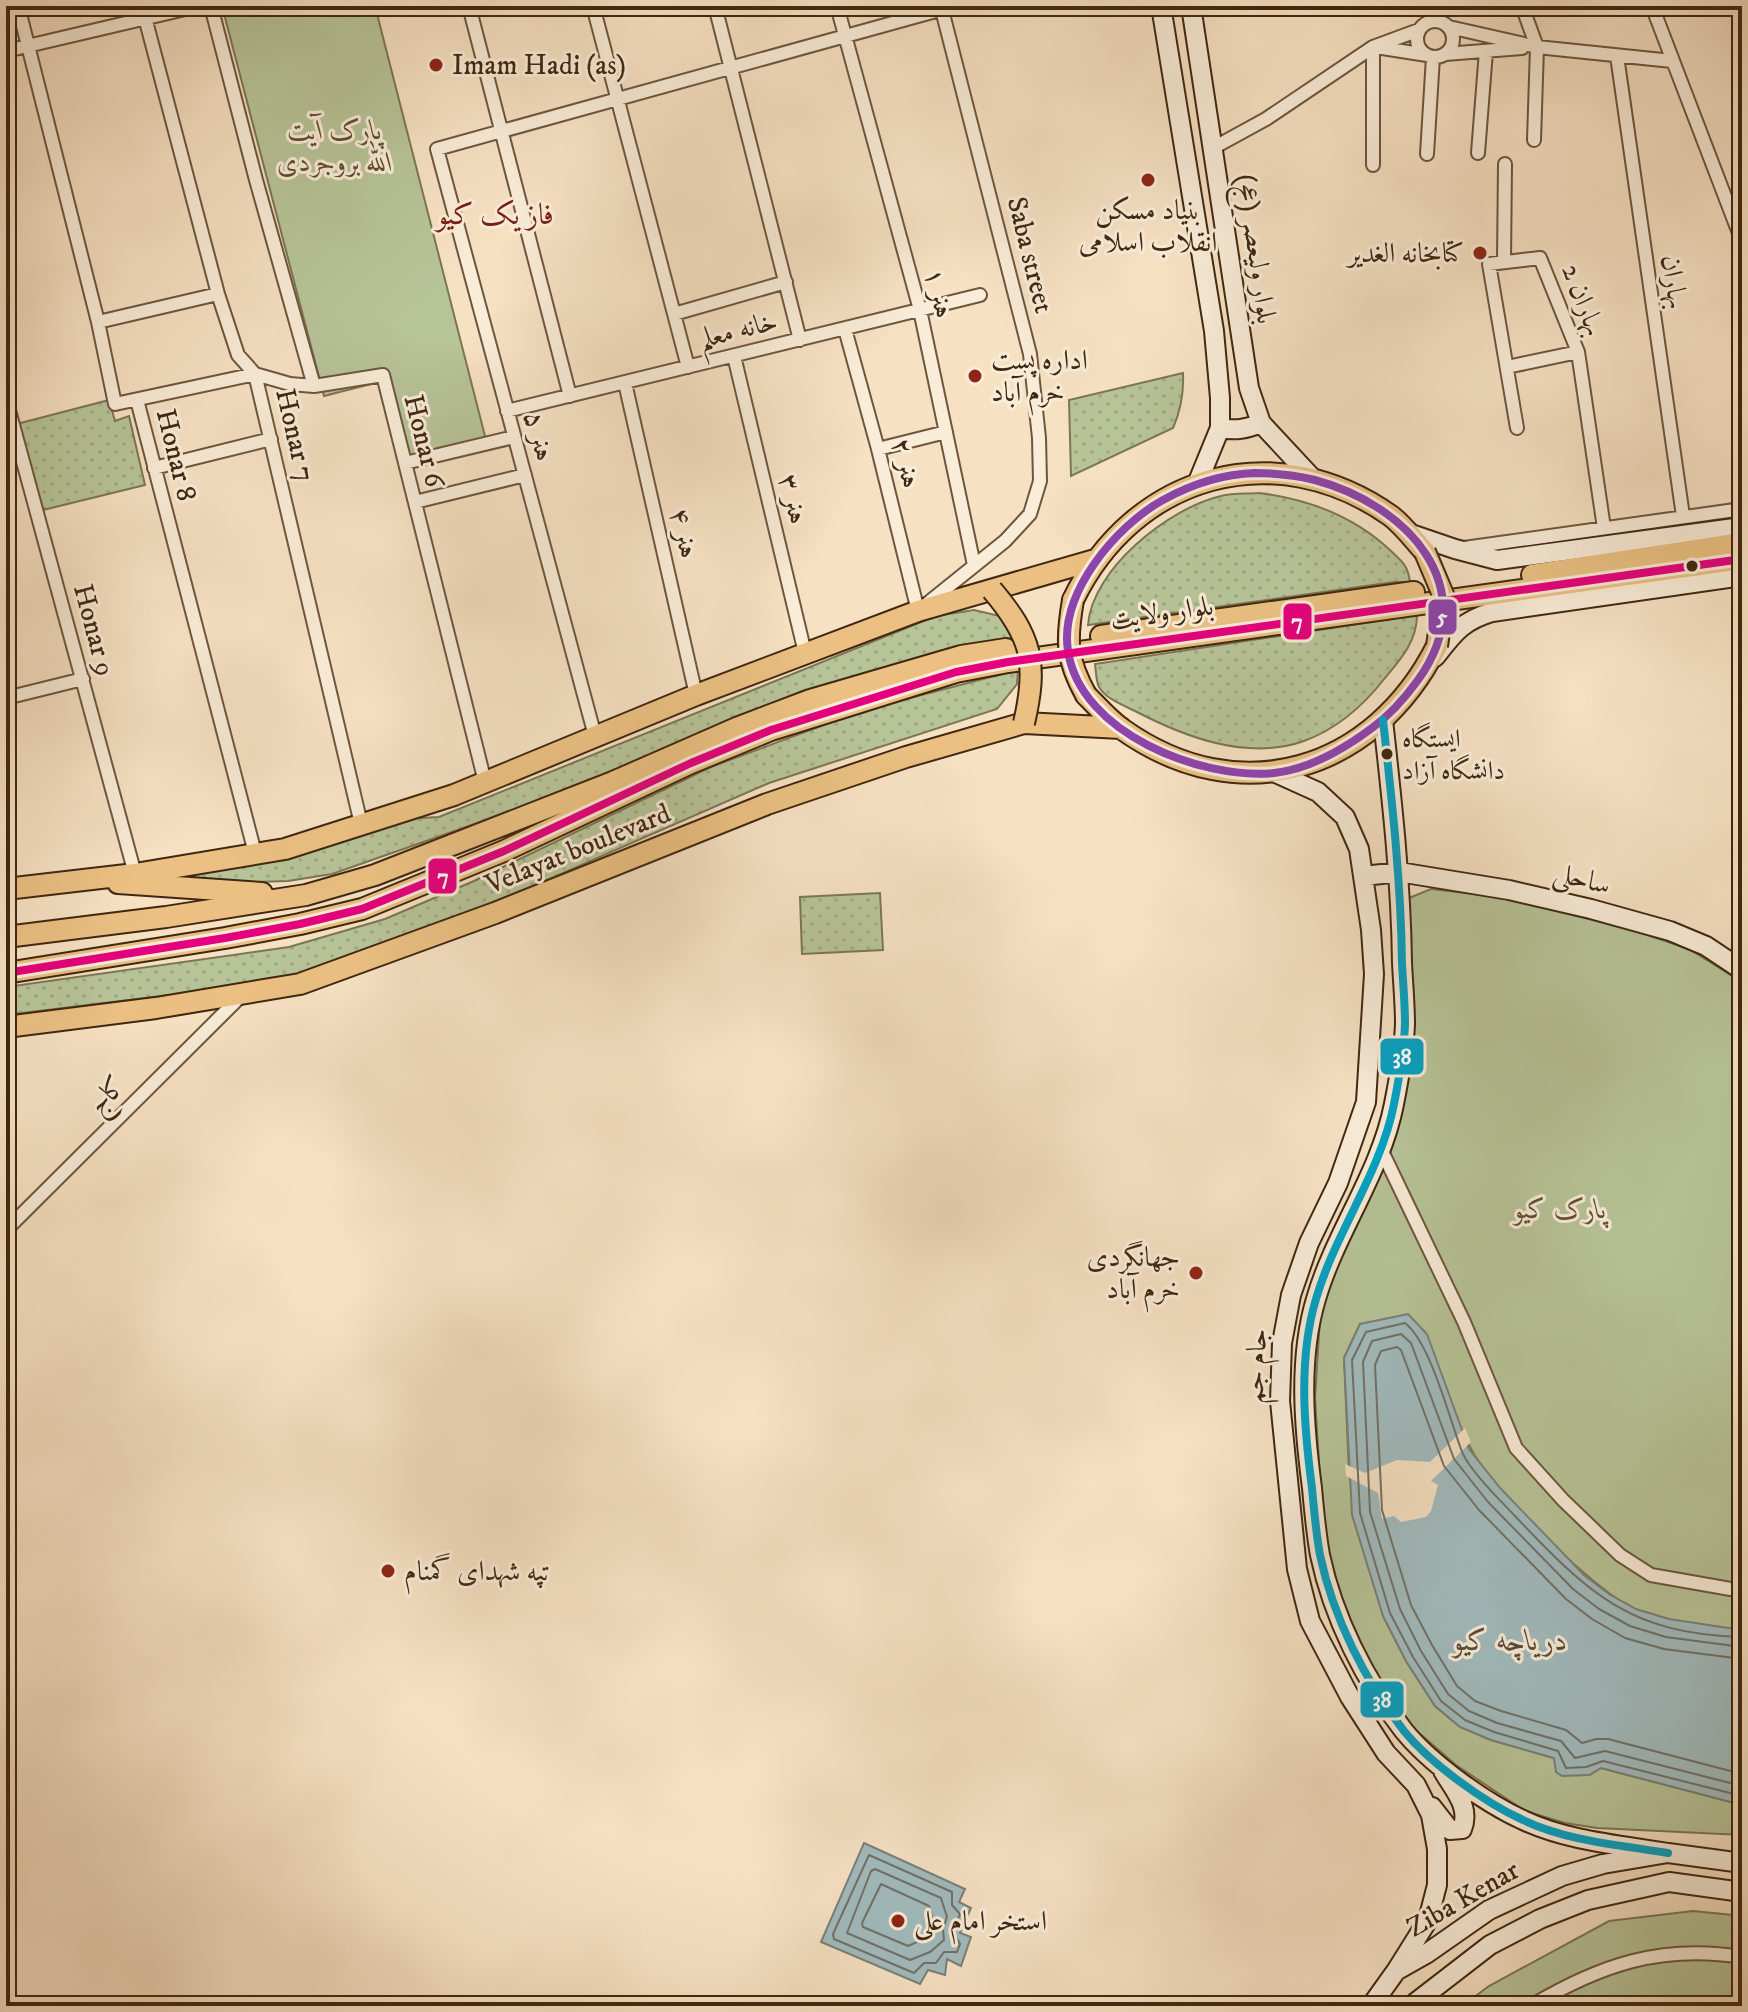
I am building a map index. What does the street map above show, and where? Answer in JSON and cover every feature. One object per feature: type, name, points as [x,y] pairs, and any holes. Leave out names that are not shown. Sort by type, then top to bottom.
[{"type":"main road","name":"بلوار ولیعصر (عج)","points":[[1161,6],[1214,331],[1220,398],[1220,428],[1197,484]]},
{"type":"main road","name":"بلوار ولیعصر (عج)","points":[[1191,6],[1249,388],[1261,423],[1314,480]]},
{"type":"main road","points":[[1220,428],[1234,431],[1261,423]]},
{"type":"main road","points":[[1426,668],[1437,646],[1443,622],[1444,597],[1425,552],[1392,517],[1314,480],[1255,473],[1235,474],[1197,484],[1161,501],[1128,526],[1098,559],[1073,600],[1067,650],[1075,675],[1086,695],[1121,728],[1159,751],[1197,767],[1237,773],[1276,773],[1314,762],[1350,745],[1383,720],[1462,625],[1472,618],[1492,612],[1742,576]]},
{"type":"main road","points":[[1408,533],[1497,560],[1742,527]]},
{"type":"main road","name":"بلوار ولایت","points":[[306,895],[375,875],[810,700],[961,656],[1742,543]]},
{"type":"main road","points":[[6,889],[135,874],[285,849],[454,795],[696,695],[918,611],[1098,559]]},
{"type":"main road","name":"بلوار ولایت","points":[[6,973],[225,938],[362,909],[504,851],[691,763],[771,730],[956,672],[1008,662],[1742,559]]},
{"type":"main road","points":[[992,590],[1015,617],[1029,651],[1032,687],[1024,723]]},
{"type":"main road","name":"جام جم","points":[[1383,720],[1399,872],[1405,1025],[1394,1108],[1315,1301],[1307,1356],[1306,1435],[1320,1555],[1334,1605],[1353,1649],[1405,1732],[1440,1765],[1522,1820],[1561,1834],[1668,1853]]},
{"type":"main road","name":"Velayat boulevard","points":[[6,1027],[300,984],[387,954],[767,804],[906,757],[1024,723],[1121,728]]},
{"type":"main road","name":"جام جم","points":[[1276,773],[1318,792],[1345,817],[1359,849],[1364,876],[1374,974],[1366,1102],[1338,1183],[1309,1243],[1291,1295],[1282,1343],[1280,1401],[1297,1569],[1310,1621],[1350,1697],[1386,1753],[1416,1785],[1431,1815],[1437,1849],[1437,1885],[1428,1920],[1396,1971]]},
{"type":"main road","name":"ساحلی","points":[[1364,876],[1399,872],[1509,890],[1591,909],[1670,931],[1706,946],[1742,970]]},
{"type":"main road","points":[[99,878],[127,886],[306,895]]},
{"type":"main road","points":[[6,937],[306,895]]},
{"type":"main road","points":[[1416,1785],[1450,1830],[1462,1829],[1466,1817],[1462,1802],[1440,1765]]},
{"type":"main road","name":"Ziba Kenar","points":[[1371,2006],[1396,1971],[1489,1910],[1562,1876],[1603,1864],[1668,1853],[1742,1863]]},
{"type":"main road","name":"Ziba Kenar","points":[[1411,2006],[1490,1945],[1540,1919],[1588,1900],[1669,1882],[1742,1892]]},
{"type":"main road","points":[[759,2006],[817,2006]]},
{"type":"street","name":"Honar 8","points":[[18,6],[98,322],[115,404],[137,400],[255,853]]},
{"type":"street","name":"Honar 7","points":[[142,6],[218,294],[238,355],[255,374],[361,824]]},
{"type":"street","points":[[6,51],[198,6]]},
{"type":"street","points":[[137,400],[255,374],[290,384],[314,386],[211,6]]},
{"type":"street","points":[[469,6],[570,396]]},
{"type":"street","points":[[593,6],[688,367]]},
{"type":"street","points":[[715,6],[800,340]]},
{"type":"street","name":"هنر ۱","points":[[837,6],[920,310],[974,565]]},
{"type":"street","points":[[1427,6],[1433,21],[1449,27],[1537,47],[1672,61]]},
{"type":"street","points":[[1522,6],[1537,47],[1534,140]]},
{"type":"street","points":[[1652,6],[1742,241]]},
{"type":"street","points":[[502,129],[946,7]]},
{"type":"street","name":"Saba street","points":[[918,611],[1005,541],[1030,514],[1040,481],[1030,354],[946,7]]},
{"type":"street","points":[[1213,148],[1266,119],[1373,47],[1419,30],[1433,21]]},
{"type":"street","points":[[1435,55],[1452,44],[1449,27]]},
{"type":"street","points":[[1419,30],[1418,46],[1435,55]]},
{"type":"street","points":[[1373,47],[1435,55],[1537,47]]},
{"type":"street","points":[[1373,47],[1373,165]]},
{"type":"street","points":[[1478,153],[1486,51]]},
{"type":"street","points":[[1427,154],[1435,55]]},
{"type":"street","name":"بهاران","points":[[1617,56],[1683,516]]},
{"type":"street","name":"هنر ۵","points":[[502,129],[437,149],[595,736]]},
{"type":"street","points":[[1505,164],[1504,261],[1489,264],[1517,428]]},
{"type":"street","name":"بهاران 2","points":[[1504,261],[1540,258],[1578,352],[1604,528]]},
{"type":"street","points":[[674,314],[786,282]]},
{"type":"street","points":[[98,322],[218,294]]},
{"type":"street","name":"خانه معلم","points":[[507,411],[980,295]]},
{"type":"street","name":"هنر ۲","points":[[845,329],[918,611]]},
{"type":"street","points":[[1507,367],[1578,352]]},
{"type":"street","name":"هنر ۳","points":[[734,356],[805,653]]},
{"type":"street","name":"Honar 6","points":[[314,386],[383,375],[485,782]]},
{"type":"street","name":"هنر ۴","points":[[625,383],[696,695]]},
{"type":"street","name":"Honar 9","points":[[6,399],[135,874]]},
{"type":"street","points":[[878,449],[946,432]]},
{"type":"street","points":[[405,463],[514,437]]},
{"type":"street","points":[[154,468],[271,439]]},
{"type":"street","points":[[6,451],[19,448]]},
{"type":"street","points":[[415,502],[525,475]]},
{"type":"street","points":[[1455,549],[1742,509]]},
{"type":"street","points":[[6,698],[83,679]]},
{"type":"street","name":"کاج","points":[[6,1230],[243,994]]},
{"type":"street","points":[[1380,1147],[1464,1322],[1516,1448],[1563,1500],[1620,1555],[1651,1575],[1742,1591]]},
{"type":"street","points":[[1531,2006],[1558,1990],[1624,1961],[1669,1953],[1742,1957]]},
{"type":"green space","name":"پارک آیت الله بروجردی","points":[[222,6],[375,6],[486,440],[408,461],[387,380],[324,396]]},
{"type":"green space","points":[[1183,373],[1181,402],[1173,428],[1071,476],[1069,400]]},
{"type":"green space","points":[[109,400],[115,421],[129,416],[145,485],[43,510],[39,496],[28,500],[9,426]]},
{"type":"green space","points":[[1259,493],[1313,505],[1362,528],[1401,561],[1410,582],[1088,625],[1103,583],[1136,544],[1157,527],[1201,503],[1226,495]]},
{"type":"green space","points":[[974,610],[1004,617],[1013,638],[885,669],[589,784],[332,874],[288,881],[191,884],[186,873],[402,819],[439,817],[936,616]]},
{"type":"green space","points":[[1417,615],[1407,649],[1359,707],[1316,736],[1282,747],[1239,747],[1195,737],[1115,701],[1102,691],[1097,682],[1095,664]]},
{"type":"green space","points":[[1018,670],[1017,684],[997,709],[769,783],[437,928],[309,973],[210,990],[6,1015],[6,987],[289,947],[385,919],[474,881],[711,767],[864,710]]},
{"type":"green space","name":"پارک کیو","points":[[1431,889],[1510,898],[1641,933],[1689,949],[1742,982],[1742,1630],[1687,1624],[1646,1614],[1616,1598],[1592,1580],[1513,1504],[1490,1478],[1466,1436],[1360,1324],[1344,1358],[1349,1472],[1383,1616],[1406,1661],[1435,1706],[1460,1727],[1491,1740],[1554,1758],[1589,1775],[1601,1768],[1742,1805],[1742,1835],[1597,1828],[1565,1823],[1525,1811],[1456,1765],[1411,1726],[1381,1686],[1342,1602],[1322,1511],[1315,1398],[1321,1302],[1402,1113],[1412,1032],[1409,898]]},
{"type":"green space","points":[[880,893],[883,950],[802,954],[800,897]]},
{"type":"green space","points":[[1693,1911],[1742,1916],[1742,2006],[1462,2006],[1489,1986],[1609,1921]]},
{"type":"water","name":"دریاچه کیو","points":[[1408,1314],[1427,1334],[1469,1449],[1501,1489],[1585,1576],[1636,1609],[1669,1619],[1742,1630],[1742,1805],[1601,1768],[1589,1775],[1562,1776],[1556,1772],[1554,1758],[1491,1740],[1460,1727],[1435,1706],[1406,1661],[1383,1616],[1352,1515],[1344,1358],[1360,1324]]},
{"type":"water","name":"استخر امام علی","points":[[864,1843],[965,1889],[959,1902],[971,1908],[960,1933],[971,1937],[961,1966],[947,1959],[945,1975],[928,1970],[920,1984],[821,1942]]},
{"type":"pier","points":[[1465,1428],[1471,1442],[1431,1481],[1438,1485],[1431,1511],[1426,1517],[1401,1522],[1394,1516],[1382,1519],[1378,1493],[1346,1476],[1345,1464],[1365,1473],[1397,1460],[1430,1462]]},
{"type":"transit line","name":"5","points":[[1255,473],[1315,480],[1349,492],[1379,509],[1406,530],[1426,554],[1439,582],[1443,613],[1437,646],[1418,680],[1391,712],[1361,736],[1326,757],[1274,773],[1213,768],[1180,759],[1148,745],[1119,727],[1095,706],[1077,680],[1068,651],[1072,607],[1082,585],[1094,564],[1127,526],[1163,500],[1185,489],[1219,478],[1255,473]]},
{"type":"transit line","name":"7","points":[[6,973],[225,938],[362,909],[504,851],[691,763],[771,730],[956,672],[1008,662],[1742,559]]},
{"type":"transit line","name":"38","points":[[1383,720],[1398,871],[1404,1034],[1398,1085],[1388,1129],[1369,1178],[1324,1274],[1310,1322],[1304,1393],[1320,1555],[1342,1625],[1376,1691],[1404,1731],[1443,1769],[1508,1813],[1540,1827],[1594,1841],[1668,1853]]},
{"type":"place","name":"Imam Hadi (as)","points":[[436,65]]},
{"type":"place","name":"بنیاد مسکن انقلاب اسلامی","points":[[1148,180]]},
{"type":"place","name":"کتابخانه الغدیر","points":[[1480,253]]},
{"type":"place","name":"اداره پست خرم آباد","points":[[975,376]]},
{"type":"place","name":"ایستگاه دانشگاه آزاد","points":[[1387,754]]},
{"type":"place","name":"جهانگردى خرم آباد","points":[[1196,1273]]},
{"type":"place","name":"تپه شهدای گمنام","points":[[388,1571]]},
{"type":"place","name":"استخر امام علی","points":[[898,1921]]},
{"type":"district","name":"فاز یک کیو","points":[[495,215]]}]
